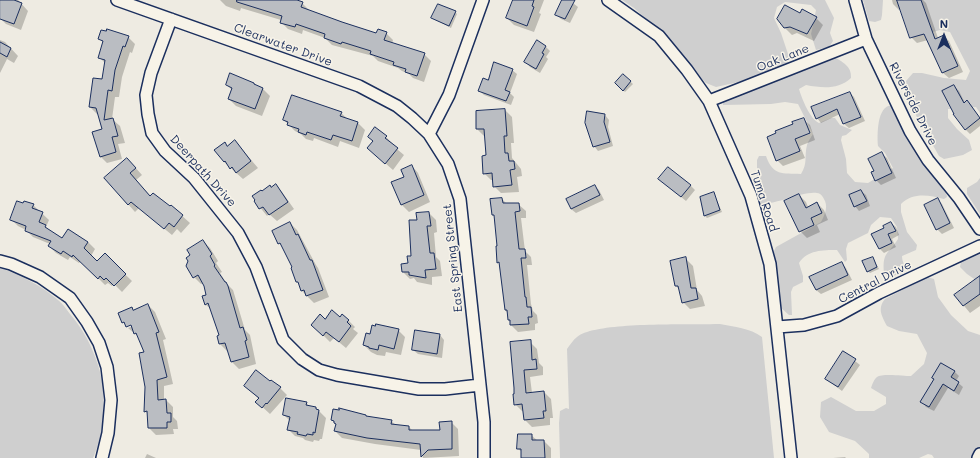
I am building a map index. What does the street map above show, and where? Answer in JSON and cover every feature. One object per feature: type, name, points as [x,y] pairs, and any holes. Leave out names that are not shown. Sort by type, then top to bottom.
[{"type":"street","name":"Clearwater Drive","points":[[117,0],[359,86],[397,106],[429,134]]},
{"type":"street","points":[[429,134],[449,95],[483,0]]},
{"type":"street","name":"Tuma Road","points":[[608,0],[658,36],[687,70],[709,101],[751,196],[770,264],[791,458]]},
{"type":"street","name":"Riverside Drive","points":[[855,0],[866,39],[910,131],[928,160],[980,229]]},
{"type":"street","name":"Deerpath Drive","points":[[171,19],[151,73],[146,95],[152,133],[165,151],[198,183],[238,233],[256,267],[283,340],[302,359],[319,370],[337,375],[419,389],[445,389],[480,385]]},
{"type":"street","name":"Oak Lane","points":[[709,101],[866,39]]},
{"type":"street","name":"East Spring Street","points":[[429,134],[448,164],[460,199],[484,422],[484,458]]},
{"type":"street","name":"Central Drive","points":[[777,327],[804,325],[836,316],[879,293],[980,246]]},
{"type":"street","points":[[0,261],[11,264],[40,277],[70,298],[87,322],[99,343],[107,367],[111,400],[108,433],[102,458]]},
{"type":"street","points":[[978,458],[980,454]]},
{"type":"shaded area","points":[[622,0],[825,0],[834,18],[830,33],[833,41],[829,47],[816,50],[811,34],[816,10],[811,5],[785,2],[777,7],[774,18],[789,57],[787,65],[743,81],[716,87],[706,83],[694,72],[686,61],[644,17]]},
{"type":"shaded area","points":[[863,0],[883,0],[881,20],[875,22],[869,21]]},
{"type":"shaded area","points":[[911,0],[980,0],[980,113],[976,107],[948,109],[948,118],[969,140],[972,150],[963,155],[944,159],[939,156],[913,110],[906,81],[913,73],[966,80],[970,71],[950,32],[940,30],[930,33]]},
{"type":"shaded area","points":[[833,56],[848,67],[851,78],[841,85],[818,87],[806,85],[799,89],[807,108],[816,121],[819,123],[835,118],[840,125],[852,130],[846,135],[842,136],[841,140],[846,159],[847,173],[855,182],[868,183],[893,168],[885,153],[878,146],[878,127],[881,113],[885,108],[895,106],[920,155],[946,192],[947,197],[944,199],[933,196],[916,196],[901,204],[901,212],[907,232],[917,245],[916,250],[902,256],[905,270],[894,276],[889,277],[884,273],[885,257],[898,239],[897,227],[891,218],[880,217],[871,225],[868,233],[848,243],[846,249],[847,260],[845,262],[837,250],[821,251],[806,255],[799,263],[803,276],[803,282],[793,287],[791,292],[792,315],[789,315],[780,307],[772,255],[776,247],[821,222],[826,204],[821,194],[811,193],[761,204],[757,194],[757,160],[759,156],[766,156],[775,170],[783,173],[801,174],[805,163],[807,145],[813,134],[798,104],[785,102],[771,104],[723,105],[723,101]]},
{"type":"shaded area","points":[[980,178],[980,214],[967,194],[967,188],[977,182]]},
{"type":"shaded area","points":[[980,254],[980,283],[960,267],[961,262]]},
{"type":"shaded area","points":[[0,268],[31,281],[58,300],[79,326],[90,344],[101,376],[104,399],[100,436],[93,458],[0,458]]},
{"type":"shaded area","points":[[927,277],[934,279],[938,297],[951,315],[968,331],[980,335],[980,447],[973,458],[934,458],[932,455],[928,454],[919,458],[869,458],[869,454],[855,441],[829,432],[820,417],[821,402],[831,397],[856,411],[874,411],[886,404],[886,397],[871,388],[876,378],[883,375],[911,376],[924,364],[927,353],[917,334],[899,331],[887,326],[882,316],[881,306],[885,299]]},
{"type":"shaded area","points":[[720,324],[747,330],[762,337],[774,458],[560,458],[560,411],[566,408],[569,409],[567,349],[577,337],[587,332],[603,328],[623,326]]},
{"type":"building","points":[[0,0],[14,0],[22,3],[14,24],[0,19]]},
{"type":"building","points":[[237,0],[297,0],[303,2],[301,7],[342,22],[376,33],[378,29],[387,32],[384,40],[425,53],[417,76],[405,72],[406,69],[393,65],[394,62],[370,54],[371,51],[342,42],[341,44],[324,38],[325,34],[296,24],[295,27],[280,23],[282,16],[237,2]]},
{"type":"building","points":[[513,0],[534,0],[532,6],[534,7],[527,26],[506,18]]},
{"type":"building","points":[[562,0],[575,0],[565,19],[555,15]]},
{"type":"building","points":[[897,0],[921,0],[935,39],[944,35],[958,66],[942,73],[924,34],[910,38]]},
{"type":"building","points":[[438,4],[456,11],[449,26],[431,18]]},
{"type":"building","points":[[785,5],[800,13],[802,9],[817,17],[807,34],[790,27],[784,28],[777,19]]},
{"type":"building","points":[[107,29],[129,36],[125,47],[123,46],[115,70],[112,91],[108,90],[104,120],[113,118],[118,136],[112,137],[116,152],[100,157],[92,132],[102,129],[96,108],[89,107],[93,78],[102,79],[105,60],[98,58],[103,41],[98,39],[101,30],[106,31]]},
{"type":"building","points":[[537,40],[546,46],[542,53],[544,54],[536,69],[524,62]]},
{"type":"building","points":[[0,42],[11,48],[7,57],[0,53]]},
{"type":"building","points":[[494,62],[513,69],[505,90],[510,92],[506,101],[478,91],[483,78],[488,80]]},
{"type":"building","points":[[230,73],[263,88],[255,109],[228,99],[232,88],[226,85]]},
{"type":"building","points":[[623,74],[631,81],[623,91],[615,83]]},
{"type":"building","points":[[954,85],[964,103],[967,100],[980,118],[965,130],[953,114],[942,91]]},
{"type":"building","points":[[850,92],[861,117],[843,124],[837,109],[816,119],[811,107]]},
{"type":"building","points":[[292,95],[342,112],[340,116],[358,122],[352,141],[333,135],[331,140],[307,132],[306,135],[298,132],[299,129],[287,125],[288,122],[283,120]]},
{"type":"building","points":[[505,109],[507,136],[504,136],[505,153],[508,153],[509,161],[514,161],[515,169],[510,170],[512,185],[493,187],[492,173],[483,174],[482,156],[486,155],[484,129],[476,129],[476,111]]},
{"type":"building","points":[[587,111],[605,114],[604,122],[610,142],[593,147],[585,123]]},
{"type":"building","points":[[804,118],[810,133],[795,139],[800,151],[776,161],[767,137],[776,133],[775,131],[793,124],[792,122]]},
{"type":"building","points":[[375,127],[387,136],[385,138],[398,148],[385,164],[367,148],[373,141],[368,137]]},
{"type":"building","points":[[235,140],[251,161],[236,173],[232,167],[230,169],[225,161],[224,162],[214,150],[225,142],[227,146]]},
{"type":"building","points":[[882,152],[892,173],[875,181],[871,172],[874,171],[868,159]]},
{"type":"building","points":[[127,158],[136,168],[130,173],[150,196],[153,193],[183,215],[174,227],[169,223],[164,229],[131,202],[128,205],[104,178]]},
{"type":"building","points":[[412,165],[424,195],[401,205],[391,182],[404,177],[401,170]]},
{"type":"building","points":[[668,167],[691,185],[681,197],[658,179]]},
{"type":"building","points":[[276,184],[288,202],[269,215],[263,207],[259,209],[252,196],[270,185],[271,187]]},
{"type":"building","points":[[595,185],[600,195],[571,209],[566,199]]},
{"type":"building","points":[[861,190],[867,201],[854,207],[849,195]]},
{"type":"building","points":[[714,192],[720,210],[704,216],[700,197]]},
{"type":"building","points":[[799,194],[806,208],[817,202],[822,213],[811,218],[814,225],[799,232],[784,201]]},
{"type":"building","points":[[502,198],[503,203],[519,203],[520,211],[515,212],[519,249],[525,249],[526,258],[521,258],[527,307],[531,307],[532,317],[528,317],[529,324],[510,325],[507,310],[505,310],[499,262],[497,263],[494,215],[492,215],[490,199]]},
{"type":"building","points":[[938,198],[950,223],[936,230],[924,205]]},
{"type":"building","points":[[17,201],[23,203],[24,201],[34,204],[32,208],[43,212],[39,222],[46,225],[45,227],[62,238],[68,229],[88,242],[84,248],[97,261],[105,253],[126,274],[114,286],[106,278],[104,280],[100,276],[98,279],[73,255],[72,257],[63,251],[61,254],[48,246],[51,241],[25,231],[26,226],[10,220]]},
{"type":"building","points":[[429,212],[431,226],[427,226],[430,253],[434,253],[436,269],[425,270],[426,278],[409,275],[409,272],[402,272],[401,264],[408,263],[407,256],[411,256],[409,220],[417,220],[416,213]]},
{"type":"building","points":[[290,222],[296,235],[298,234],[310,260],[312,260],[323,290],[306,296],[304,290],[301,291],[298,282],[296,282],[291,268],[292,267],[272,231]]},
{"type":"building","points":[[891,222],[896,231],[888,234],[892,243],[879,249],[871,234],[884,228],[883,226]]},
{"type":"building","points":[[203,240],[212,254],[210,256],[215,265],[214,266],[228,286],[240,328],[243,327],[247,340],[245,341],[249,357],[231,362],[225,343],[219,344],[217,336],[219,335],[208,303],[205,305],[202,296],[206,295],[204,286],[198,275],[193,278],[186,266],[188,261],[186,258],[190,255],[187,250]]},
{"type":"building","points":[[686,257],[691,288],[696,288],[698,299],[682,303],[678,286],[675,286],[670,261]]},
{"type":"building","points":[[873,257],[877,267],[867,272],[862,261]]},
{"type":"building","points":[[842,262],[848,275],[816,290],[809,277]]},
{"type":"building","points":[[980,276],[980,294],[963,306],[954,295]]},
{"type":"building","points":[[148,304],[159,332],[156,333],[167,377],[157,380],[158,400],[166,399],[167,413],[171,413],[171,422],[167,422],[167,428],[148,428],[147,411],[144,412],[145,387],[139,353],[144,352],[136,333],[134,334],[131,325],[126,327],[124,322],[122,323],[118,313],[132,307],[133,310]]},
{"type":"building","points":[[332,310],[340,317],[342,314],[349,320],[347,322],[351,326],[339,342],[326,332],[323,336],[311,325],[320,314],[325,319]]},
{"type":"building","points":[[376,324],[399,329],[394,349],[379,345],[378,350],[363,345],[366,333],[370,334],[372,325],[375,326]]},
{"type":"building","points":[[415,330],[440,334],[437,354],[412,350]]},
{"type":"building","points":[[531,340],[532,360],[536,359],[537,369],[524,370],[526,393],[544,391],[546,411],[543,411],[544,418],[524,420],[522,404],[514,405],[510,342]]},
{"type":"building","points":[[843,351],[856,359],[838,387],[825,379]]},
{"type":"building","points":[[941,363],[955,371],[951,377],[959,382],[954,391],[943,384],[929,407],[920,402],[934,379],[932,378]]},
{"type":"building","points":[[256,370],[270,381],[271,380],[281,387],[262,408],[255,402],[259,398],[244,386]]},
{"type":"building","points":[[286,398],[307,402],[306,405],[316,407],[316,409],[319,410],[315,433],[313,432],[313,435],[307,434],[306,436],[297,434],[298,432],[287,430],[290,417],[283,415]]},
{"type":"building","points":[[339,408],[366,416],[392,420],[391,424],[409,426],[409,430],[440,430],[439,422],[452,421],[452,449],[428,450],[421,457],[420,444],[367,438],[334,431],[336,424],[331,420],[333,409],[339,410]]},
{"type":"building","points":[[518,434],[532,434],[532,440],[544,440],[545,458],[521,458],[521,449],[517,449]]}]
